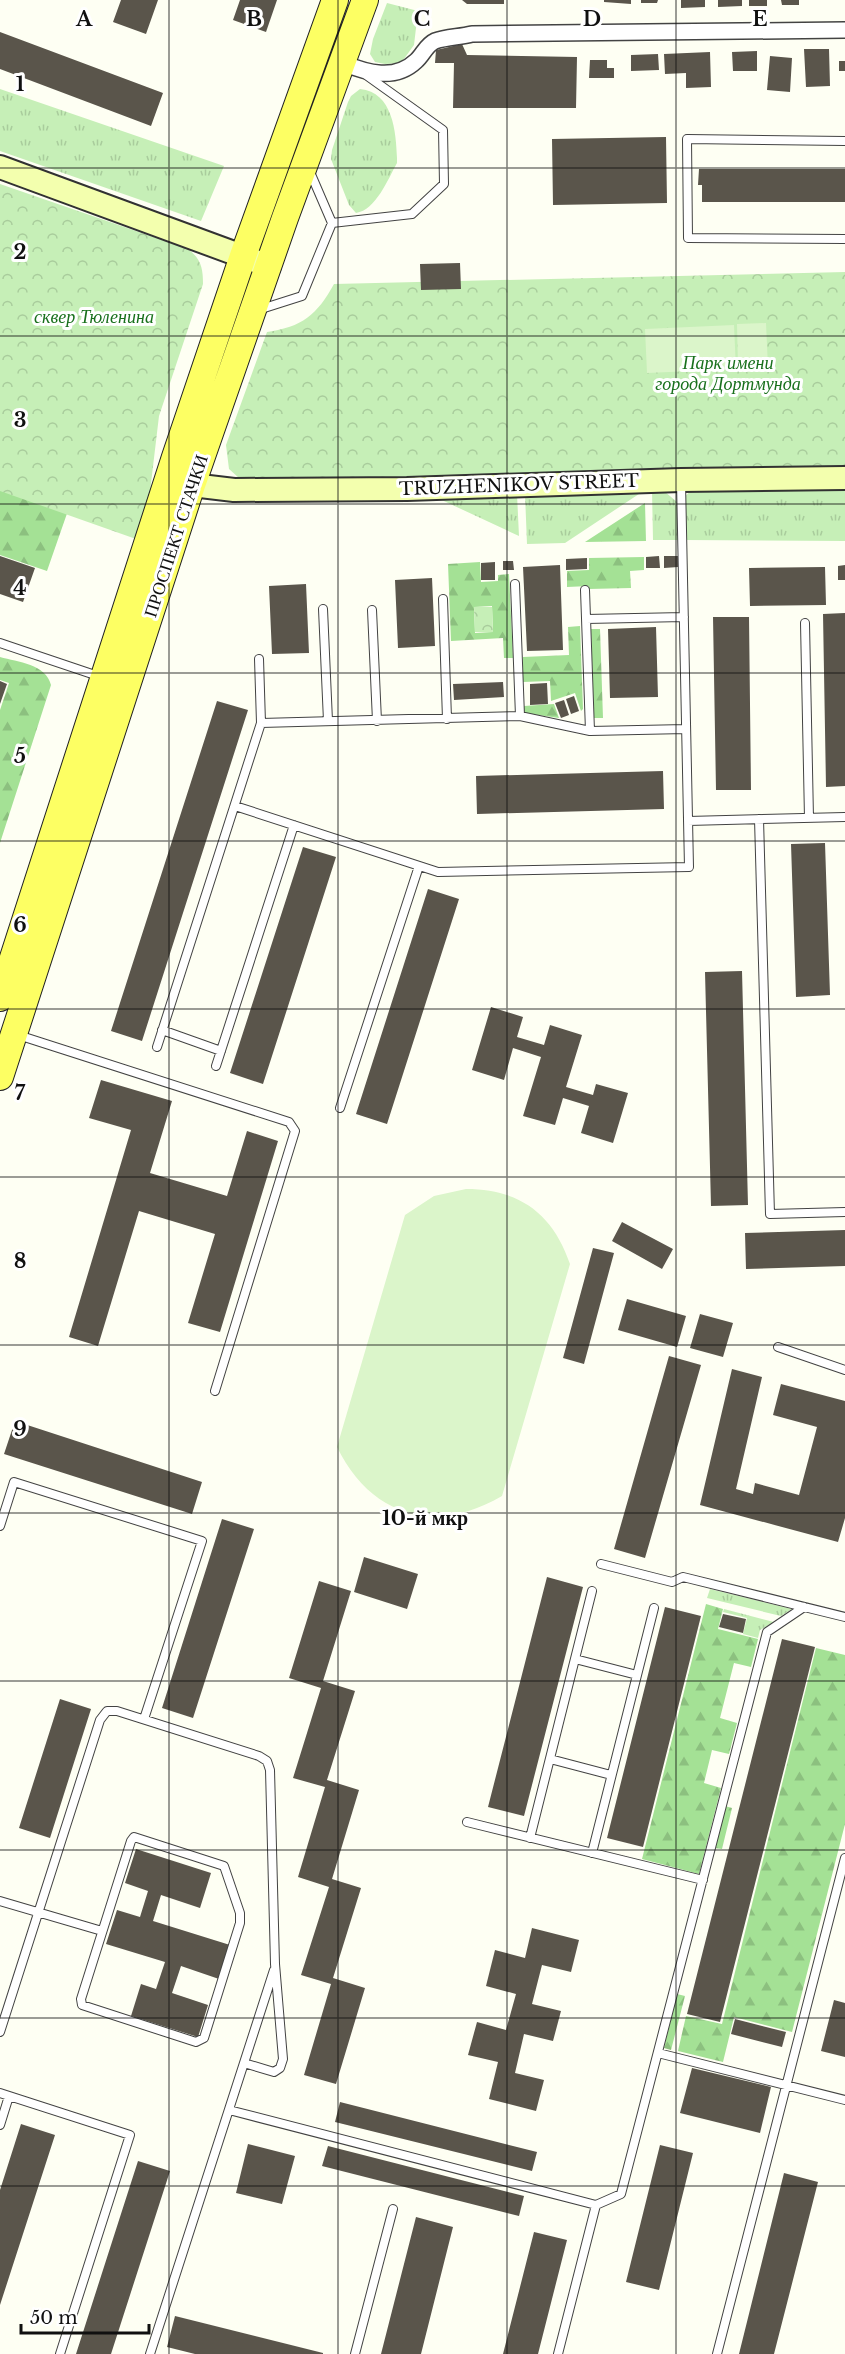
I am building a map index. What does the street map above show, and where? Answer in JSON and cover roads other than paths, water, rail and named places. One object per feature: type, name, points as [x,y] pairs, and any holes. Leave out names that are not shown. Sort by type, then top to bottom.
[{"type":"main road","name":"ПРОСПЕКТ СТАЧКИ","points":[[0,998],[175,457],[243,256],[335,0]]},
{"type":"main road","name":"ПРОСПЕКТ СТАЧКИ","points":[[0,1077],[192,485],[306,162],[350,66],[365,0]]},
{"type":"main road","points":[[0,167],[269,266]]},
{"type":"main road","points":[[175,457],[192,485]]},
{"type":"main road","name":"TRUZHENIKOV STREET","points":[[192,485],[234,490],[395,489],[681,480],[845,478]]},
{"type":"street","points":[[350,66],[387,74],[401,72],[417,60],[434,42],[472,34],[845,30]]},
{"type":"lane","points":[[332,223],[412,214],[444,184],[443,130],[350,66]]},
{"type":"lane","points":[[845,141],[687,139],[688,238],[845,239]]},
{"type":"lane","points":[[254,311],[302,296],[332,223],[306,162]]},
{"type":"lane","points":[[235,806],[438,872],[689,867],[681,480]]},
{"type":"lane","points":[[515,584],[520,716]]},
{"type":"lane","points":[[585,590],[590,731]]},
{"type":"lane","points":[[443,599],[447,719]]},
{"type":"lane","points":[[323,609],[327,721]]},
{"type":"lane","points":[[372,610],[377,721]]},
{"type":"lane","points":[[586,619],[684,617]]},
{"type":"lane","points":[[805,623],[809,818]]},
{"type":"lane","points":[[0,643],[104,678]]},
{"type":"lane","points":[[157,1047],[261,723],[259,659]]},
{"type":"lane","points":[[261,723],[520,716],[590,731],[686,729]]},
{"type":"lane","points":[[688,821],[845,817]]},
{"type":"lane","points":[[759,819],[770,1214],[845,1212]]},
{"type":"lane","points":[[216,1066],[294,825]]},
{"type":"lane","points":[[340,1108],[419,866]]},
{"type":"lane","points":[[162,1030],[221,1051]]},
{"type":"lane","points":[[14,1034],[289,1122],[295,1131],[215,1391]]},
{"type":"lane","points":[[778,1347],[845,1370]]},
{"type":"lane","points":[[0,1526],[14,1482],[202,1541],[144,1719]]},
{"type":"lane","points":[[601,1564],[672,1582],[683,1577],[845,1617]]},
{"type":"lane","points":[[530,1838],[592,1592]]},
{"type":"lane","points":[[229,2110],[596,2205],[621,2194],[766,1632],[804,1607]]},
{"type":"lane","points":[[592,1853],[654,1608]]},
{"type":"lane","points":[[575,1659],[636,1675]]},
{"type":"lane","points":[[0,2032],[100,1720],[107,1712],[117,1711],[259,1756],[267,1761],[270,1770],[276,1964],[283,2059],[280,2068],[274,2072],[244,2063]]},
{"type":"lane","points":[[550,1759],[611,1775]]},
{"type":"lane","points":[[467,1822],[703,1880]]},
{"type":"lane","points":[[134,1837],[224,1866],[241,1918],[204,2038],[200,2042],[174,2036],[82,2005],[81,1999],[102,1931],[131,1840],[134,1837]]},
{"type":"lane","points":[[717,2354],[845,1858]]},
{"type":"lane","points":[[0,1901],[102,1931]]},
{"type":"lane","points":[[150,2354],[276,1964]]},
{"type":"lane","points":[[658,2054],[845,2100]]},
{"type":"lane","points":[[0,2093],[130,2135],[60,2354]]},
{"type":"lane","points":[[0,2125],[9,2096]]},
{"type":"lane","points":[[558,2354],[596,2205]]},
{"type":"lane","points":[[355,2354],[393,2209]]},
{"type":"district","name":"10-й мкр","points":[[425,1518]]},
{"type":"park label","name":"сквер Тюленина","points":[[94,317]]},
{"type":"park label","name":"Парк имени города Дортмунда","points":[[728,373]]}]
